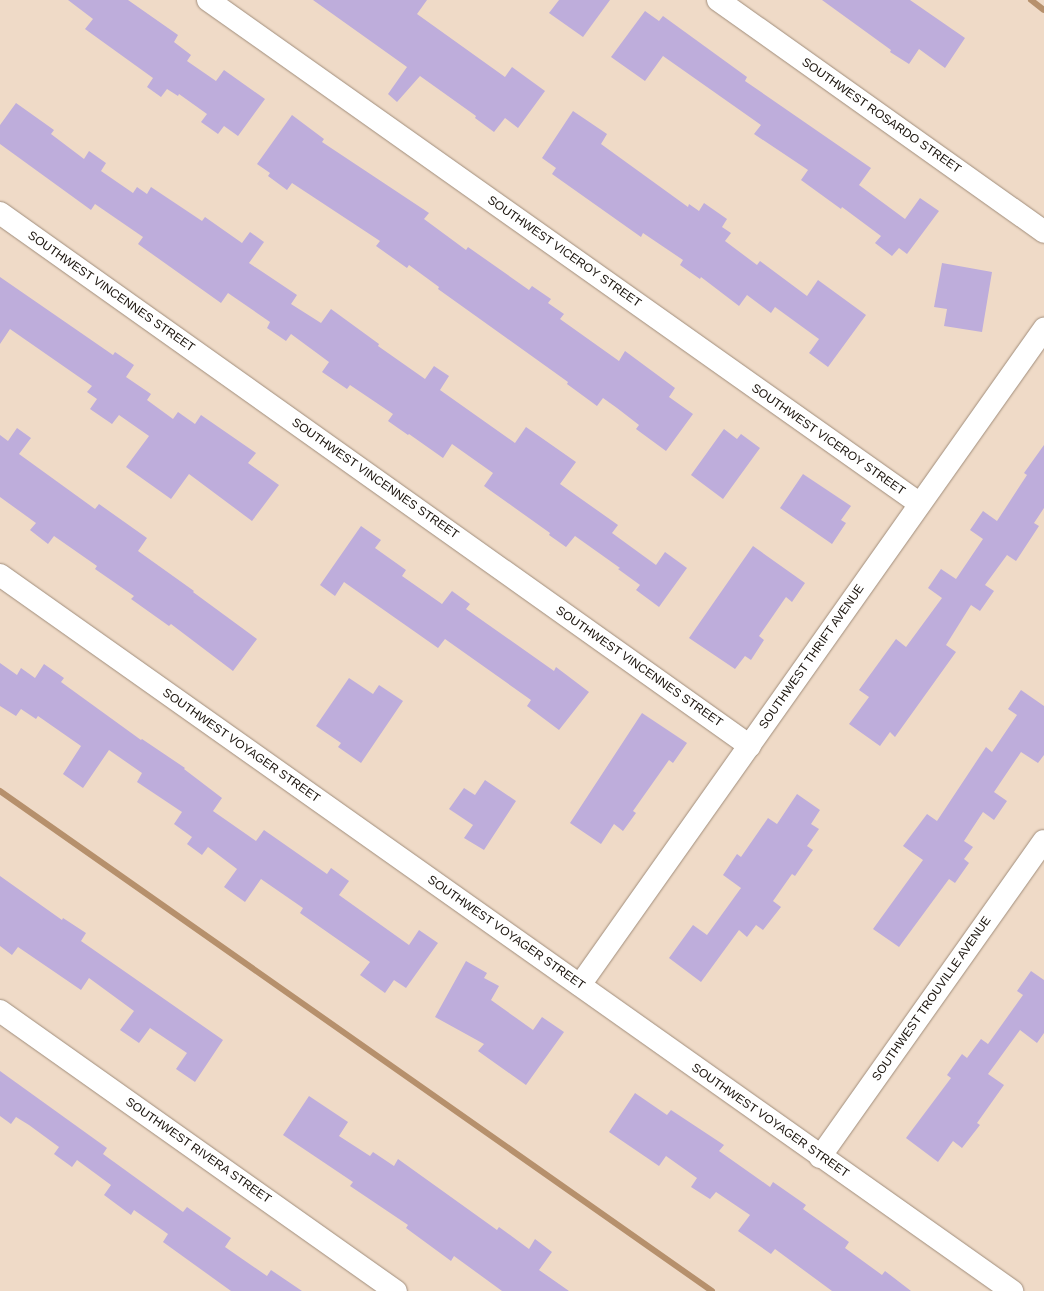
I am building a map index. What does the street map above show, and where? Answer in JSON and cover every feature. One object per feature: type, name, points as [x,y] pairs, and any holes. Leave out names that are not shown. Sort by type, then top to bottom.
[{"type":"street","name":"SOUTHWEST VICEROY STREET","points":[[208,0],[920,504]]},
{"type":"street","name":"SOUTHWEST ROSARDO STREET","points":[[718,0],[1044,232]]},
{"type":"street","name":"SOUTHWEST VINCENNES STREET","points":[[0,213],[750,746]]},
{"type":"street","name":"SOUTHWEST THRIFT AVENUE","points":[[580,985],[1044,329]]},
{"type":"street","name":"SOUTHWEST VOYAGER STREET","points":[[0,575],[580,985],[820,1157],[1012,1291]]},
{"type":"street","name":"SOUTHWEST TROUVILLE AVENUE","points":[[820,1157],[1044,841]]},
{"type":"street","name":"SOUTHWEST RIVERA STREET","points":[[0,1011],[396,1291]]},
{"type":"building","points":[[68,0],[128,0],[178,35],[174,42],[191,55],[187,61],[216,81],[224,70],[265,99],[238,136],[224,126],[218,134],[201,122],[207,114],[179,94],[178,96],[167,89],[161,97],[147,87],[153,78],[85,29],[93,19]]},
{"type":"building","points":[[313,0],[427,0],[417,14],[505,77],[512,67],[545,91],[518,128],[505,118],[494,132],[475,118],[476,116],[420,76],[397,102],[388,94],[407,67]]},
{"type":"building","points":[[559,0],[610,0],[583,37],[549,13]]},
{"type":"building","points":[[822,0],[910,0],[965,38],[945,68],[919,49],[909,64],[890,52],[891,50]]},
{"type":"building","points":[[645,11],[659,21],[663,16],[747,77],[745,81],[871,168],[859,185],[905,219],[920,198],[939,211],[907,254],[899,248],[892,256],[875,243],[881,236],[842,207],[841,209],[801,180],[808,170],[754,134],[761,125],[663,56],[645,81],[611,57]]},
{"type":"building","points":[[16,103],[54,130],[51,134],[84,159],[89,151],[106,163],[101,171],[133,193],[137,187],[147,194],[151,187],[202,221],[205,217],[242,243],[250,232],[264,242],[249,263],[297,295],[291,304],[321,323],[331,309],[379,344],[378,346],[425,379],[434,366],[449,376],[440,390],[515,443],[526,427],[576,462],[560,484],[618,525],[612,533],[656,565],[665,552],[687,568],[659,607],[636,590],[640,585],[618,569],[620,568],[575,536],[566,547],[549,535],[550,533],[484,486],[493,473],[452,444],[443,458],[409,434],[408,435],[388,421],[393,414],[350,385],[347,389],[322,372],[329,362],[291,334],[286,341],[267,328],[270,322],[228,293],[221,303],[138,244],[143,237],[95,204],[91,210],[0,144],[0,125]]},
{"type":"building","points":[[573,111],[607,134],[601,144],[688,207],[689,204],[699,211],[704,203],[727,219],[722,227],[731,233],[725,241],[757,265],[760,261],[807,296],[818,280],[866,315],[828,367],[809,353],[819,339],[775,307],[771,313],[747,295],[739,306],[701,277],[700,279],[680,265],[683,260],[643,233],[641,237],[552,174],[556,168],[542,158]]},
{"type":"building","points":[[292,115],[324,139],[322,142],[429,213],[424,219],[466,250],[468,247],[529,290],[532,286],[551,299],[548,303],[564,314],[560,319],[619,361],[625,351],[675,388],[669,397],[693,414],[666,451],[636,429],[639,425],[603,398],[597,406],[567,384],[568,382],[438,289],[439,287],[409,265],[407,268],[376,246],[380,241],[292,183],[287,190],[268,176],[270,173],[257,164]]},
{"type":"building","points":[[942,263],[992,272],[982,332],[944,326],[947,309],[934,307]]},
{"type":"building","points":[[0,277],[113,355],[115,352],[134,365],[126,377],[151,394],[147,400],[173,419],[178,412],[195,424],[201,415],[256,453],[248,463],[279,485],[252,521],[189,474],[171,499],[126,467],[149,436],[119,415],[112,424],[90,409],[97,399],[87,392],[92,386],[10,329],[0,344]]},
{"type":"building","points":[[17,428],[31,438],[19,454],[95,509],[99,504],[147,538],[138,551],[257,639],[233,671],[171,624],[169,626],[131,599],[134,596],[95,569],[97,566],[54,536],[48,544],[30,530],[36,523],[0,497],[0,435],[8,441]]},
{"type":"building","points":[[724,429],[737,439],[741,434],[760,448],[723,499],[691,475]]},
{"type":"building","points":[[1044,445],[1044,508],[1034,523],[1039,526],[1016,561],[1007,555],[985,585],[994,591],[980,611],[971,605],[946,645],[956,652],[895,737],[890,732],[880,746],[849,724],[869,697],[859,690],[896,639],[906,647],[942,598],[928,588],[941,569],[956,579],[983,539],[970,530],[983,511],[997,521],[1027,475],[1024,473]]},
{"type":"building","points":[[803,474],[851,506],[841,520],[846,523],[832,544],[780,508]]},
{"type":"building","points":[[361,526],[381,540],[375,548],[406,570],[402,576],[442,604],[452,591],[470,604],[466,609],[554,671],[556,667],[589,692],[559,730],[527,706],[531,700],[445,639],[438,648],[344,582],[335,596],[320,585]]},
{"type":"building","points":[[753,546],[805,583],[792,602],[786,597],[759,636],[764,640],[751,660],[745,656],[735,669],[689,638]]},
{"type":"building","points":[[0,663],[17,675],[21,668],[35,678],[44,664],[64,678],[61,682],[141,740],[142,739],[185,768],[184,769],[222,798],[213,811],[256,841],[264,830],[327,874],[331,868],[349,881],[339,895],[409,945],[419,930],[438,943],[406,988],[394,980],[385,993],[360,975],[370,962],[300,913],[303,908],[261,879],[245,902],[224,887],[237,869],[208,847],[202,855],[187,844],[192,837],[174,824],[182,812],[137,782],[142,773],[109,750],[83,788],[63,774],[81,746],[38,716],[36,719],[21,709],[16,716],[0,706]]},
{"type":"building","points":[[349,678],[373,694],[379,685],[403,701],[361,763],[338,747],[341,743],[316,726]]},
{"type":"building","points":[[1021,690],[1044,706],[1044,755],[1038,763],[1021,752],[994,792],[1007,801],[994,820],[983,812],[964,841],[973,847],[964,859],[969,863],[955,883],[949,879],[899,947],[873,929],[923,860],[903,846],[927,814],[937,821],[986,747],[992,752],[1017,715],[1008,709]]},
{"type":"building","points":[[642,713],[687,743],[673,763],[669,760],[633,811],[636,813],[623,831],[614,824],[601,844],[570,823]]},
{"type":"building","points":[[485,780],[516,801],[484,850],[464,838],[473,825],[449,809],[464,788],[475,795]]},
{"type":"building","points":[[797,794],[820,810],[811,824],[819,829],[807,846],[813,850],[795,876],[792,874],[773,901],[781,907],[763,930],[756,925],[747,937],[739,930],[701,982],[669,958],[693,925],[707,935],[741,888],[723,875],[737,854],[741,857],[768,818],[777,824]]},
{"type":"building","points":[[0,876],[62,920],[63,918],[86,933],[81,941],[223,1040],[195,1082],[176,1069],[187,1053],[150,1028],[139,1043],[120,1030],[134,1011],[89,978],[81,990],[18,947],[12,955],[0,946]]},
{"type":"building","points":[[466,961],[487,973],[484,978],[499,986],[491,1000],[533,1030],[542,1017],[564,1032],[526,1085],[478,1051],[484,1044],[435,1017]]},
{"type":"building","points":[[1031,971],[1044,980],[1044,1033],[1037,1043],[1020,1030],[988,1074],[1004,1085],[977,1123],[980,1125],[962,1148],[953,1141],[938,1162],[906,1138],[951,1078],[947,1075],[962,1054],[967,1058],[981,1039],[988,1044],[1023,995],[1017,991]]},
{"type":"building","points":[[0,1071],[107,1148],[103,1154],[183,1212],[187,1207],[231,1238],[225,1247],[267,1276],[271,1270],[302,1291],[231,1291],[163,1242],[168,1234],[134,1210],[131,1215],[104,1195],[111,1185],[77,1160],[72,1167],[54,1154],[59,1147],[29,1125],[16,1117],[11,1124],[0,1116]]},
{"type":"building","points":[[635,1093],[667,1115],[671,1110],[724,1145],[719,1151],[770,1187],[773,1182],[806,1205],[803,1209],[849,1242],[845,1248],[882,1275],[885,1271],[911,1291],[832,1291],[775,1249],[771,1254],[738,1231],[750,1215],[716,1192],[710,1199],[691,1187],[697,1178],[666,1156],[659,1166],[609,1132]]},
{"type":"building","points":[[309,1096],[348,1122],[339,1136],[370,1156],[373,1152],[394,1166],[398,1159],[497,1230],[499,1227],[529,1249],[535,1239],[552,1252],[539,1270],[569,1291],[502,1291],[454,1256],[451,1261],[406,1228],[408,1225],[350,1186],[353,1182],[283,1135]]},
{"type":"waterway","points":[[1031,0],[1044,10]]},
{"type":"waterway","points":[[0,791],[712,1291]]}]
